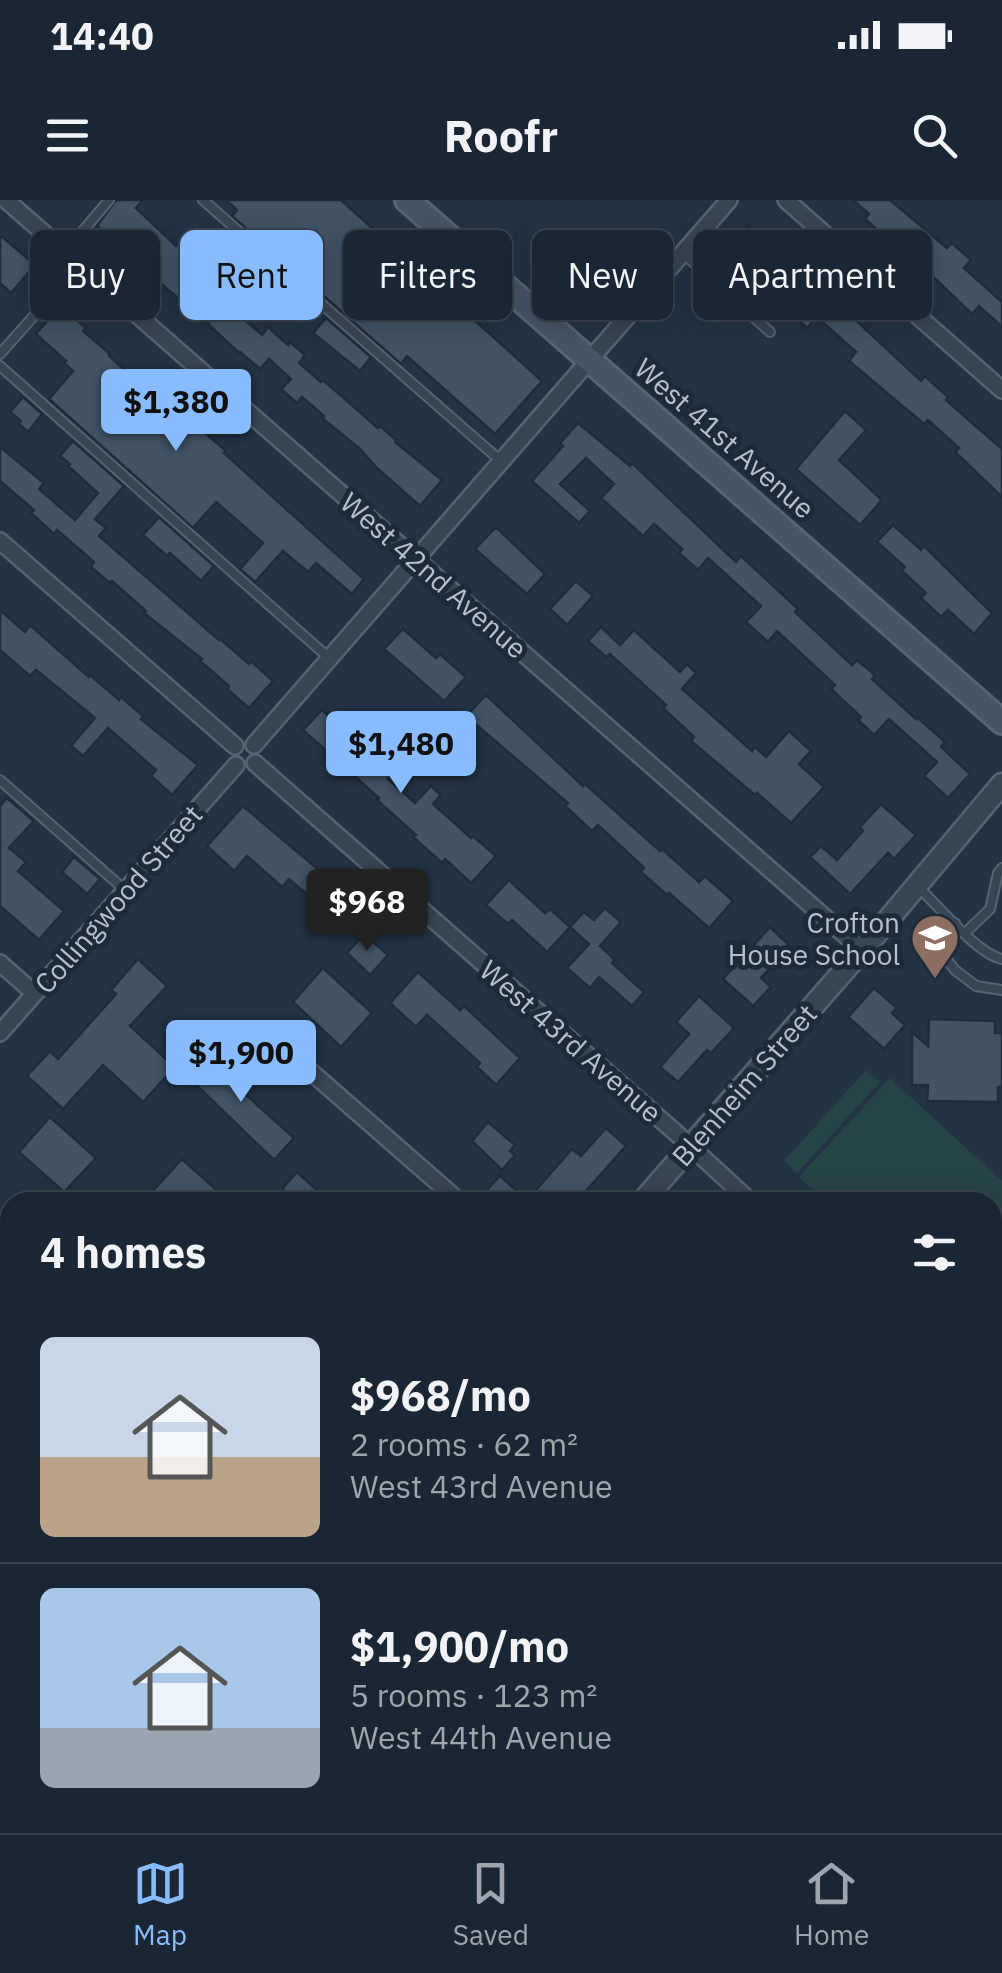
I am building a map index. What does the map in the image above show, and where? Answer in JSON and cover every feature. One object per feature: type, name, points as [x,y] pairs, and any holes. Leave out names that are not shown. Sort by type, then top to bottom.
[{"type":"main road","name":"West 41st Avenue","points":[[407,200],[1002,722]]},
{"type":"street","name":"West 42nd Avenue","points":[[6,200],[40,230]]},
{"type":"street","points":[[254,745],[729,200]]},
{"type":"street","points":[[786,200],[1002,390]]},
{"type":"street","name":"West 42nd Avenue","points":[[142,320],[862,950]]},
{"type":"street","points":[[0,541],[235,746]]},
{"type":"street","points":[[244,742],[254,745],[258,754],[255,763],[246,768],[236,765],[231,756],[235,746],[244,742]]},
{"type":"street","name":"West 43rd Avenue","points":[[255,763],[740,1192]]},
{"type":"street","name":"Collingwood Street","points":[[0,1032],[236,765]]},
{"type":"street","name":"Blenheim Street","points":[[651,1192],[999,794]]},
{"type":"street","points":[[0,963],[34,993]]},
{"type":"street","points":[[278,1043],[449,1192]]},
{"type":"lane","points":[[84,230],[109,200]]},
{"type":"lane","points":[[204,200],[502,462]]},
{"type":"lane","points":[[684,254],[770,332]]},
{"type":"lane","points":[[0,354],[30,320]]},
{"type":"lane","points":[[0,366],[330,658]]},
{"type":"lane","points":[[0,780],[126,891]]},
{"type":"lane","points":[[965,933],[990,909],[1002,868]]},
{"type":"lane","points":[[916,886],[978,947],[1002,959]]},
{"type":"lane","points":[[955,922],[938,938],[936,946],[955,970],[976,986],[1002,990]]},
{"type":"green space","points":[[866,1070],[880,1082],[797,1173],[784,1161]]},
{"type":"green space","points":[[890,1078],[1002,1181],[1002,1192],[815,1192],[799,1177]]},
{"type":"building","points":[[116,200],[143,200],[136,208],[159,230],[101,230],[97,226]]},
{"type":"building","points":[[226,200],[341,200],[374,230],[343,230],[343,313],[323,295],[323,230],[248,230],[232,216],[237,210]]},
{"type":"building","points":[[853,200],[890,200],[926,230],[877,230],[865,219],[869,214]]},
{"type":"building","points":[[160,231],[176,246],[180,241],[180,299],[160,283]]},
{"type":"building","points":[[0,235],[30,261],[30,271],[11,293],[0,283]]},
{"type":"building","points":[[932,235],[947,248],[952,243],[971,260],[964,268],[1002,302],[1002,327],[979,306],[972,314],[932,276]]},
{"type":"building","points":[[326,318],[371,357],[360,371],[313,333]]},
{"type":"building","points":[[48,320],[77,320],[109,356],[202,430],[364,579],[352,594],[316,563],[308,572],[283,551],[255,582],[240,569],[263,543],[216,502],[193,528],[49,399],[73,371],[36,334]]},
{"type":"building","points":[[205,320],[245,320],[262,335],[268,327],[305,355],[299,363],[442,480],[420,506],[302,397],[297,403],[281,389],[291,379],[269,359],[260,369]]},
{"type":"building","points":[[351,320],[474,320],[542,381],[495,434],[407,356],[401,364]]},
{"type":"building","points":[[798,320],[814,320],[807,328]]},
{"type":"building","points":[[820,320],[856,320],[921,381],[925,376],[1002,449],[1002,497],[928,420],[924,424],[849,361],[856,352]]},
{"type":"building","points":[[23,397],[42,414],[28,432],[10,412]]},
{"type":"building","points":[[845,411],[866,430],[839,460],[882,500],[860,525],[796,469]]},
{"type":"building","points":[[578,423],[630,466],[632,463],[736,562],[741,556],[852,665],[857,660],[875,675],[872,679],[945,742],[941,747],[970,774],[948,798],[924,776],[937,762],[889,719],[874,735],[831,689],[835,685],[777,631],[768,642],[746,622],[761,606],[708,558],[698,570],[654,524],[643,536],[601,498],[614,484],[586,458],[560,484],[590,511],[579,523],[532,481]]},
{"type":"building","points":[[73,441],[124,486],[95,519],[106,528],[99,536],[219,640],[273,681],[249,708],[202,659],[91,567],[94,562],[57,530],[54,534],[31,513],[34,510],[0,481],[0,447],[44,483],[39,489],[75,520],[98,493],[60,456]]},
{"type":"building","points":[[159,517],[214,566],[201,581],[143,535]]},
{"type":"building","points":[[893,525],[921,550],[924,546],[992,613],[974,634],[948,610],[941,617],[921,598],[926,593],[902,571],[905,567],[877,542]]},
{"type":"building","points":[[496,527],[545,574],[527,594],[475,549]]},
{"type":"building","points":[[576,581],[593,596],[567,625],[550,609]]},
{"type":"building","points":[[0,610],[25,632],[30,625],[198,765],[172,795],[151,776],[156,770],[108,728],[83,756],[71,746],[95,718],[36,670],[30,676],[0,650]]},
{"type":"building","points":[[601,627],[620,645],[634,630],[680,672],[687,664],[696,673],[682,689],[752,751],[755,747],[766,757],[789,731],[811,751],[799,764],[824,787],[791,823],[691,741],[694,737],[663,708],[666,705],[610,654],[606,657],[588,641]]},
{"type":"building","points":[[403,629],[436,658],[440,654],[466,677],[444,701],[384,649]]},
{"type":"building","points":[[486,695],[583,786],[660,851],[699,882],[705,876],[733,901],[709,928],[641,872],[644,868],[598,825],[592,831],[565,806],[568,803],[466,716]]},
{"type":"building","points":[[322,710],[351,736],[360,725],[405,761],[388,779],[415,803],[431,786],[441,795],[433,804],[496,856],[471,883],[413,837],[416,835],[379,798],[303,730]]},
{"type":"building","points":[[7,798],[34,821],[9,848],[26,862],[18,871],[64,911],[39,940],[0,906],[0,806]]},
{"type":"building","points":[[881,804],[916,835],[894,859],[888,853],[850,894],[810,857],[821,846],[837,860]]},
{"type":"building","points":[[243,806],[345,892],[327,912],[289,879],[282,887],[247,856],[234,871],[207,846]]},
{"type":"building","points":[[74,857],[100,879],[87,894],[62,872]]},
{"type":"building","points":[[509,880],[545,913],[550,909],[570,927],[547,952],[512,920],[508,924],[486,905]]},
{"type":"building","points":[[605,908],[621,922],[600,946],[615,960],[612,963],[644,992],[632,1006],[599,977],[590,988],[567,968],[589,944],[570,927],[584,912],[594,920]]},
{"type":"building","points":[[770,927],[790,946],[761,978],[771,987],[753,1006],[723,979]]},
{"type":"building","points":[[364,934],[388,955],[370,975],[347,953]]},
{"type":"building","points":[[138,959],[167,986],[130,1026],[175,1067],[143,1102],[103,1065],[63,1109],[27,1076],[50,1051],[58,1059],[116,994],[111,990]]},
{"type":"building","points":[[323,968],[372,1013],[341,1047],[293,1002]]},
{"type":"building","points":[[418,972],[460,1010],[464,1006],[520,1058],[496,1085],[477,1067],[480,1063],[427,1015],[416,1027],[390,1003]]},
{"type":"building","points":[[874,988],[897,1008],[892,1013],[905,1025],[884,1049],[848,1017]]},
{"type":"building","points":[[699,996],[734,1028],[678,1082],[660,1067],[689,1034],[676,1022]]},
{"type":"building","points":[[929,1019],[995,1021],[995,1033],[1002,1033],[1002,1087],[998,1087],[998,1102],[927,1101],[928,1085],[912,1085],[912,1032],[928,1046]]},
{"type":"building","points":[[215,1052],[251,1085],[244,1093],[294,1138],[274,1160],[191,1080]]},
{"type":"building","points":[[50,1117],[96,1158],[64,1192],[19,1152]]},
{"type":"building","points":[[488,1122],[515,1145],[510,1151],[515,1155],[502,1170],[472,1141]]},
{"type":"building","points":[[606,1128],[626,1146],[585,1192],[534,1192],[572,1149],[581,1156]]},
{"type":"building","points":[[182,1159],[219,1192],[152,1192]]},
{"type":"building","points":[[297,1172],[319,1192],[285,1192],[282,1189]]},
{"type":"building","points":[[500,1176],[518,1192],[485,1192]]},
{"type":"place","name":"Crofton House School","points":[[935,980]]}]
